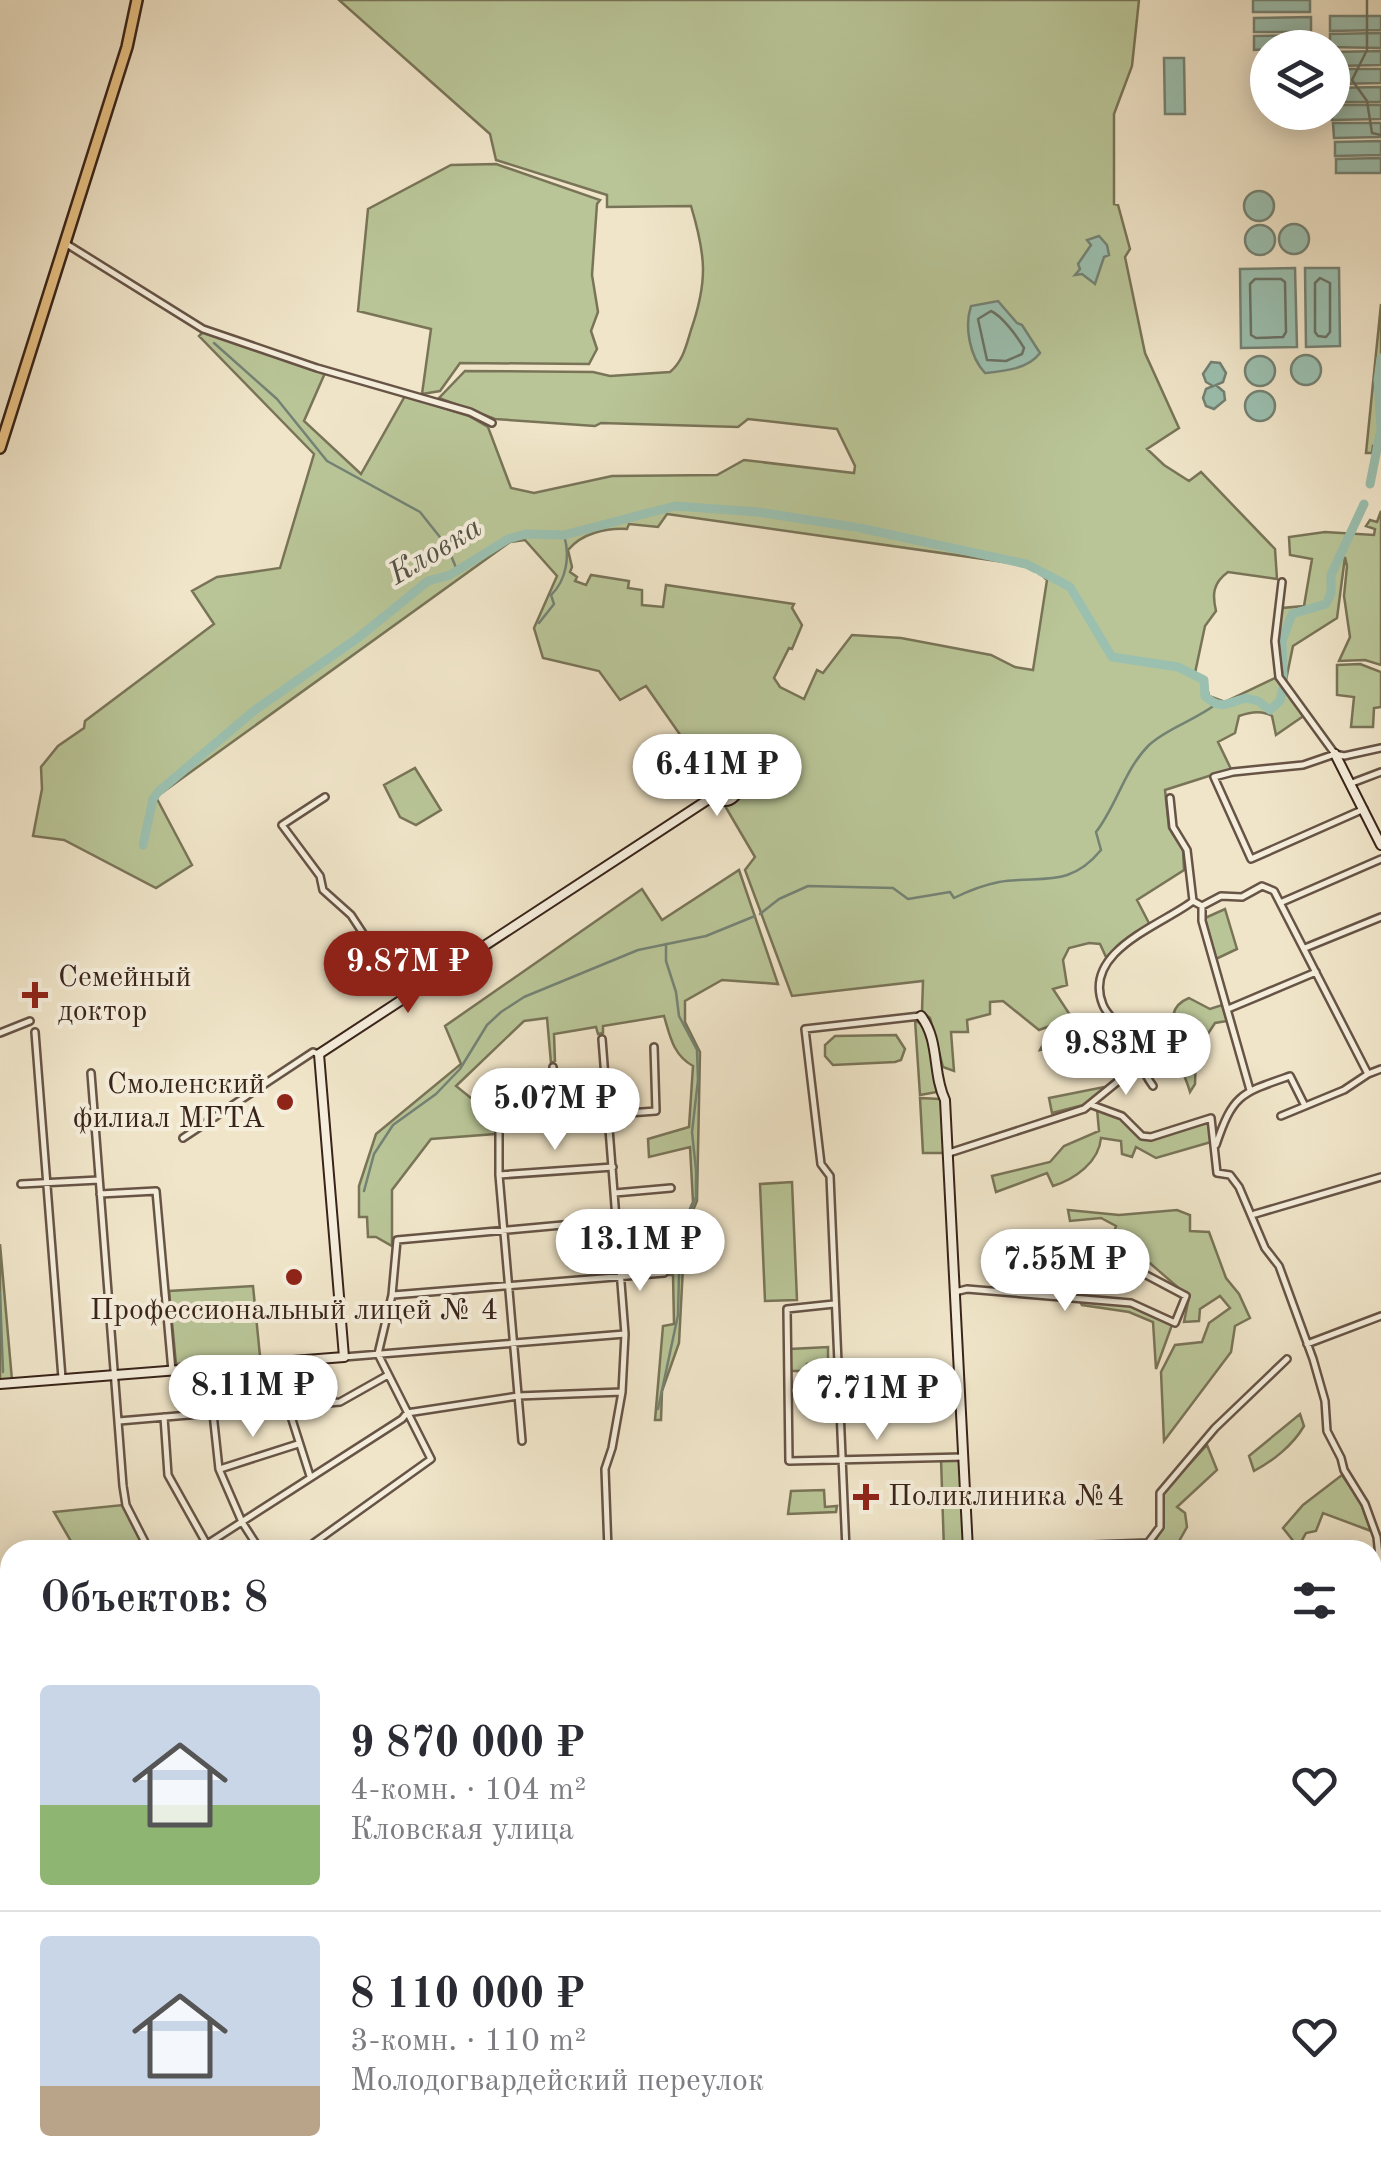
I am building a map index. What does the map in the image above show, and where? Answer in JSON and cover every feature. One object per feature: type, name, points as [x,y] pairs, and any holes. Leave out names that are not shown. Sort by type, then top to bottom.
[{"type":"main road","points":[[0,448],[128,47],[136,0]]},
{"type":"street","points":[[65,243],[203,329],[317,368],[470,412],[492,423]]},
{"type":"street","points":[[1282,582],[1275,641],[1279,677],[1352,783],[1381,845]]},
{"type":"street","points":[[1364,810],[1251,859],[1214,777],[1303,765],[1334,754],[1344,756],[1381,748]]},
{"type":"street","points":[[1352,783],[1381,772]]},
{"type":"street","points":[[320,1054],[714,795]]},
{"type":"street","points":[[325,797],[282,825],[320,876],[323,890],[351,916],[404,996]]},
{"type":"street","points":[[1170,798],[1173,827],[1187,850],[1193,901]]},
{"type":"street","points":[[1280,903],[1381,858]]},
{"type":"street","points":[[1202,906],[1221,896],[1242,897],[1262,886],[1274,890],[1368,1074]]},
{"type":"street","points":[[1193,901],[1202,906]]},
{"type":"street","points":[[1153,1086],[1138,1065],[1126,1036],[1103,1005],[1100,977],[1104,965],[1129,942],[1193,901]]},
{"type":"street","points":[[1202,906],[1202,921],[1250,1090]]},
{"type":"street","points":[[1304,948],[1381,917]]},
{"type":"street","points":[[1228,1009],[1316,972]]},
{"type":"street","points":[[846,1540],[830,1176],[821,1164],[805,1029],[921,1016],[930,1028],[939,1087],[946,1100],[968,1540]]},
{"type":"street","points":[[0,1033],[30,1020]]},
{"type":"street","points":[[35,1032],[62,1380]]},
{"type":"street","points":[[602,1039],[626,1334],[622,1392],[612,1448],[604,1469],[608,1540]]},
{"type":"street","points":[[522,1441],[499,1175],[500,1125],[656,1110],[654,1047]]},
{"type":"street","points":[[183,1138],[313,1052],[320,1054]]},
{"type":"street","points":[[320,1054],[344,1357]]},
{"type":"street","points":[[948,1154],[1092,1105],[1138,1065]]},
{"type":"street","points":[[554,1067],[558,1119]]},
{"type":"street","points":[[1280,1116],[1344,1090],[1381,1068]]},
{"type":"street","points":[[91,1074],[126,1505],[144,1540]]},
{"type":"street","points":[[1216,1148],[1232,1104],[1250,1090],[1290,1076],[1305,1106]]},
{"type":"street","points":[[1092,1105],[1122,1116],[1142,1136],[1151,1137],[1211,1118],[1218,1172],[1230,1175],[1253,1214],[1265,1248],[1279,1266],[1325,1401],[1327,1431],[1344,1470],[1366,1504],[1377,1540]]},
{"type":"street","points":[[499,1175],[613,1167]]},
{"type":"street","points":[[1253,1214],[1381,1177]]},
{"type":"street","points":[[21,1184],[99,1180]]},
{"type":"street","points":[[615,1193],[672,1188]]},
{"type":"street","points":[[100,1194],[156,1191],[172,1370]]},
{"type":"street","points":[[318,1540],[429,1462],[429,1452],[378,1354],[392,1295],[397,1240],[617,1220]]},
{"type":"street","points":[[956,1292],[967,1289],[1131,1303],[1175,1323],[1186,1296],[1099,1250]]},
{"type":"street","points":[[392,1295],[664,1273]]},
{"type":"street","points":[[834,1304],[787,1308],[788,1461],[964,1457]]},
{"type":"street","points":[[1307,1344],[1381,1316]]},
{"type":"street","points":[[0,1384],[626,1334]]},
{"type":"street","points":[[1151,1540],[1160,1527],[1160,1493],[1215,1428],[1288,1359]]},
{"type":"street","points":[[208,1367],[220,1469],[254,1540]]},
{"type":"street","points":[[118,1421],[340,1402],[388,1375]]},
{"type":"street","points":[[218,1540],[402,1419],[407,1412],[518,1396],[622,1392]]},
{"type":"street","points":[[288,1408],[310,1477]]},
{"type":"street","points":[[164,1418],[168,1475],[204,1540]]},
{"type":"street","points":[[220,1469],[298,1444]]},
{"type":"shaded area","points":[[339,0],[1139,0],[1132,66],[1114,114],[1114,204],[1118,205],[1130,249],[1125,257],[1145,353],[1179,428],[1147,449],[1189,481],[1201,472],[1275,549],[1277,579],[1228,572],[1219,580],[1214,594],[1216,611],[1205,626],[1195,673],[1205,679],[1209,696],[1225,702],[1277,677],[1305,715],[1276,735],[1272,716],[1256,712],[1239,716],[1235,733],[1218,742],[1231,769],[1165,790],[1169,828],[1183,850],[1184,870],[1137,900],[1150,925],[1106,957],[1100,944],[1069,948],[1063,960],[1067,985],[1053,989],[1072,1018],[1039,1030],[1003,1001],[990,1002],[990,1014],[967,1020],[968,1032],[951,1032],[954,1071],[943,1067],[930,1018],[922,1012],[923,981],[792,996],[745,870],[755,857],[725,806],[756,784],[752,773],[734,776],[727,769],[711,779],[646,686],[620,700],[599,671],[543,658],[534,628],[557,576],[525,540],[510,542],[156,797],[192,865],[156,888],[64,840],[33,836],[42,789],[41,767],[58,746],[84,728],[85,721],[214,624],[192,591],[217,577],[280,568],[314,454],[199,336],[203,332],[325,373],[304,421],[361,474],[405,396],[469,416],[488,427],[511,488],[534,493],[612,476],[717,475],[744,460],[854,473],[855,466],[837,429],[748,419],[738,427],[601,423],[595,426],[495,419],[439,398],[465,371],[593,372],[610,376],[670,372],[684,353],[700,297],[702,254],[691,206],[607,207],[607,195],[496,160],[490,134]],"holes":[[[667,514],[1033,566],[1047,580],[1033,670],[1015,667],[991,655],[901,638],[852,635],[823,673],[817,670],[804,699],[780,687],[774,678],[802,625],[792,608],[794,604],[666,585],[663,607],[642,605],[642,590],[628,588],[629,581],[591,575],[586,585],[575,581],[568,550],[587,536],[627,529],[629,524],[658,527]]]},
{"type":"shaded area","points":[[496,164],[600,200],[592,275],[598,312],[591,331],[597,349],[589,364],[460,363],[440,391],[422,394],[431,329],[358,311],[368,209],[451,165]]},
{"type":"shaded area","points":[[1381,304],[1381,448],[1373,446],[1372,453],[1366,453]]},
{"type":"shaded area","points":[[1381,511],[1381,665],[1365,660],[1339,661],[1350,637],[1344,596],[1345,557],[1337,618],[1293,646],[1286,680],[1277,655],[1282,608],[1304,606],[1312,559],[1290,555],[1289,537],[1325,532],[1374,535],[1375,529],[1366,526],[1370,520],[1377,522]]},
{"type":"shaded area","points":[[1360,664],[1381,672],[1381,707],[1374,708],[1373,727],[1351,727],[1354,697],[1337,695],[1337,665]]},
{"type":"shaded area","points":[[415,768],[441,810],[416,825],[400,817],[384,785]]},
{"type":"shaded area","points":[[739,870],[778,984],[722,980],[685,1001],[685,1022],[700,1052],[697,1201],[685,1229],[679,1343],[662,1391],[661,1420],[655,1420],[663,1326],[674,1324],[673,1275],[664,1275],[662,1251],[651,1252],[649,1222],[685,1220],[693,1202],[690,1147],[649,1157],[648,1139],[689,1127],[693,1066],[677,1051],[664,1016],[603,1026],[603,1033],[598,1034],[596,1027],[554,1034],[555,1061],[551,1063],[547,1018],[524,1021],[456,1086],[477,1103],[499,1097],[501,1121],[495,1134],[431,1139],[392,1190],[392,1246],[368,1237],[367,1217],[359,1217],[359,1186],[376,1134],[461,1064],[445,1026],[642,889],[662,920]]},
{"type":"shaded area","points":[[1225,909],[1237,949],[1216,959],[1205,918]]},
{"type":"shaded area","points":[[1189,998],[1210,1009],[1222,1005],[1227,1021],[1215,1023],[1196,1052],[1195,1084],[1190,1092],[1178,1061],[1173,1020],[1178,1005]]},
{"type":"shaded area","points":[[1086,1016],[1095,1039],[1040,1050],[1047,1037]]},
{"type":"shaded area","points":[[915,1020],[928,1029],[936,1062],[937,1092],[920,1095]]},
{"type":"shaded area","points":[[896,1035],[905,1049],[901,1060],[895,1062],[833,1065],[825,1056],[825,1045],[835,1036]]},
{"type":"shaded area","points":[[1108,1089],[1091,1103],[1052,1113],[1049,1098]]},
{"type":"shaded area","points":[[920,1098],[943,1102],[945,1153],[923,1153]]},
{"type":"shaded area","points":[[1097,1109],[1121,1118],[1141,1138],[1154,1139],[1208,1122],[1212,1127],[1211,1142],[1156,1158],[1136,1147],[1132,1157],[1122,1154],[1121,1141],[1101,1138],[1091,1162],[1070,1179],[1053,1186],[1047,1173],[996,1192],[992,1176],[1050,1162],[1064,1146],[1099,1131]]},
{"type":"shaded area","points":[[792,1182],[797,1300],[765,1301],[760,1184]]},
{"type":"shaded area","points":[[1068,1210],[1119,1215],[1177,1210],[1190,1215],[1190,1231],[1209,1232],[1226,1278],[1250,1318],[1235,1326],[1231,1352],[1164,1441],[1161,1372],[1175,1345],[1202,1342],[1209,1323],[1230,1308],[1220,1296],[1200,1309],[1199,1321],[1184,1322],[1189,1297],[1114,1232],[1116,1226],[1101,1218],[1070,1221]]},
{"type":"shaded area","points":[[0,1244],[12,1380],[0,1381]]},
{"type":"shaded area","points":[[253,1286],[260,1356],[176,1364],[169,1291]]},
{"type":"shaded area","points":[[1079,1300],[1129,1305],[1172,1325],[1156,1369],[1153,1322],[1129,1312],[1082,1305]]},
{"type":"shaded area","points":[[828,1347],[828,1363],[807,1364],[807,1371],[791,1371],[790,1349]]},
{"type":"shaded area","points":[[1300,1414],[1304,1426],[1294,1440],[1254,1471],[1249,1456]]},
{"type":"shaded area","points":[[1207,1445],[1217,1470],[1177,1507],[1185,1513],[1187,1527],[1180,1540],[1156,1540],[1162,1524],[1163,1493]]},
{"type":"shaded area","points":[[941,1459],[961,1461],[965,1540],[944,1540]]},
{"type":"shaded area","points":[[1342,1475],[1360,1501],[1371,1531],[1323,1513],[1316,1531],[1306,1533],[1302,1540],[1293,1540],[1283,1528],[1303,1505]]},
{"type":"shaded area","points":[[824,1490],[825,1507],[837,1506],[836,1512],[788,1514],[791,1491]]},
{"type":"shaded area","points":[[123,1505],[142,1540],[70,1540],[54,1512]]},
{"type":"water","points":[[1253,0],[1310,0],[1310,12],[1253,12]]},
{"type":"water","points":[[1330,16],[1381,16],[1381,30],[1330,30]]},
{"type":"water","points":[[1311,17],[1311,30],[1254,30],[1254,18]]},
{"type":"water","points":[[1381,33],[1381,48],[1350,47],[1350,34]]},
{"type":"water","points":[[1381,51],[1381,65],[1350,66],[1350,52]]},
{"type":"water","points":[[1164,58],[1184,58],[1185,114],[1165,114]]},
{"type":"water","points":[[1350,69],[1381,69],[1381,83],[1350,84]]},
{"type":"water","points":[[1381,87],[1381,102],[1350,102],[1350,88]]},
{"type":"water","points":[[1350,105],[1381,105],[1381,119],[1350,120]]},
{"type":"water","points":[[1350,123],[1381,123],[1381,137],[1334,138],[1333,130],[1350,130]]},
{"type":"water","points":[[1381,141],[1381,155],[1335,156],[1335,142]]},
{"type":"water","points":[[1381,158],[1381,173],[1336,173],[1336,159]]},
{"type":"water","points":[[1259,191],[1270,195],[1274,206],[1270,217],[1259,221],[1248,217],[1244,206],[1248,195]]},
{"type":"water","points":[[1294,224],[1305,228],[1309,239],[1305,250],[1294,254],[1283,250],[1279,239],[1283,228]]},
{"type":"water","points":[[1260,225],[1271,229],[1275,240],[1271,251],[1260,255],[1249,251],[1245,240],[1249,229]]},
{"type":"water","points":[[1099,236],[1109,255],[1104,257],[1095,284],[1082,274],[1075,275],[1091,245],[1087,240]]},
{"type":"water","points":[[1295,268],[1297,347],[1241,348],[1240,269]]},
{"type":"water","points":[[1305,268],[1339,268],[1340,346],[1306,347]]},
{"type":"water","points":[[998,301],[1022,325],[1040,353],[1023,366],[985,373],[972,350],[969,314],[971,306]]},
{"type":"water","points":[[1306,355],[1317,359],[1321,370],[1317,381],[1306,385],[1295,381],[1291,370],[1295,359]]},
{"type":"water","points":[[1260,356],[1271,360],[1275,371],[1271,382],[1260,386],[1249,382],[1245,371],[1249,360]]},
{"type":"water","points":[[1211,362],[1220,363],[1226,373],[1223,382],[1216,385],[1224,392],[1225,400],[1214,409],[1206,406],[1203,398],[1206,389],[1213,386],[1203,374]]},
{"type":"water","points":[[1260,391],[1271,395],[1275,406],[1271,417],[1260,421],[1249,417],[1245,406],[1249,395]]},
{"type":"waterway","points":[[214,343],[277,399],[327,461],[420,512],[447,546],[457,570]]},
{"type":"waterway","name":"Кловка","points":[[1381,358],[1381,428]]},
{"type":"waterway","name":"Кловка","points":[[1370,484],[1381,429]]},
{"type":"waterway","name":"Кловка","points":[[1283,676],[1282,641],[1292,614],[1326,604],[1331,593],[1331,575],[1364,504]]},
{"type":"waterway","name":"Кловка","points":[[143,845],[158,792],[255,710],[359,637],[428,581],[450,575],[508,539],[526,534],[564,535],[675,506],[758,512],[854,527]]},
{"type":"waterway","name":"Кловка","points":[[860,528],[1036,569]]},
{"type":"waterway","points":[[539,623],[554,604],[551,595],[564,575],[564,535]]},
{"type":"waterway","name":"Кловка","points":[[1040,571],[1070,587],[1112,657],[1178,667],[1204,680],[1205,696],[1220,705],[1246,698],[1270,710],[1280,701],[1283,688]]},
{"type":"waterway","points":[[760,914],[779,899],[808,886],[893,888],[908,899],[950,892],[954,898],[993,883],[1054,878],[1077,870],[1101,850],[1096,832],[1140,755],[1156,739],[1216,704]]},
{"type":"waterway","points":[[364,1191],[374,1154],[393,1125],[436,1094],[460,1069],[487,1025],[501,1012],[524,997],[638,950],[706,936],[755,916]]},
{"type":"waterway","points":[[658,1409],[678,1315],[680,1234],[696,1197],[692,1132],[697,1050],[679,1016],[666,961],[666,944]]},
{"type":"waterway","points":[[0,1293],[3,1372]]},
{"type":"place","name":"Семейный доктор","points":[[35,995]]},
{"type":"place","name":"Смоленский филиал МГТА","points":[[285,1102]]},
{"type":"place","name":"Профессиональный лицей № 4","points":[[294,1277]]},
{"type":"place","name":"Поликлиника №4","points":[[866,1497]]}]
